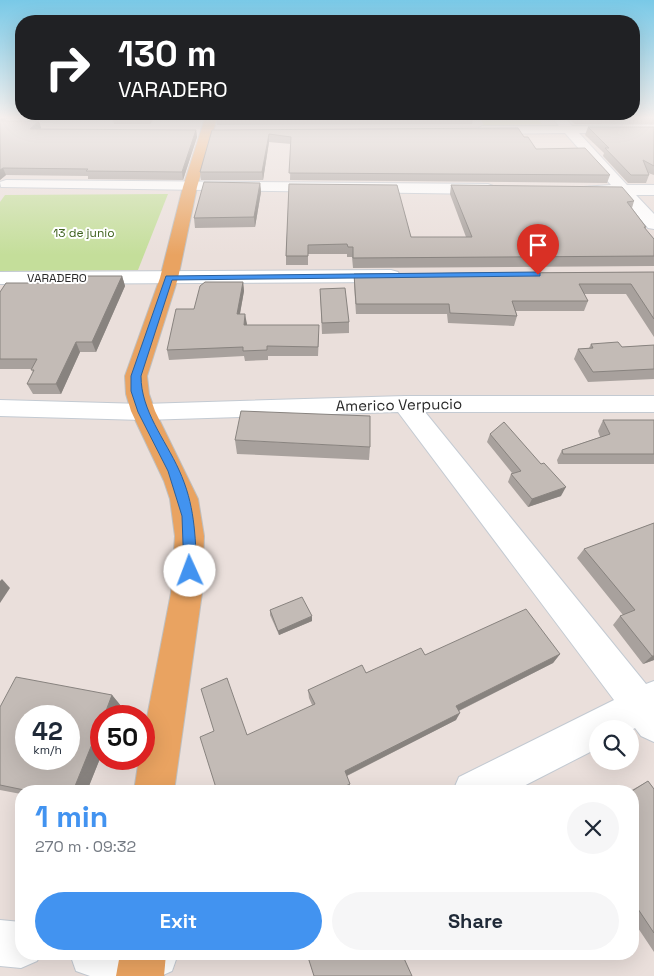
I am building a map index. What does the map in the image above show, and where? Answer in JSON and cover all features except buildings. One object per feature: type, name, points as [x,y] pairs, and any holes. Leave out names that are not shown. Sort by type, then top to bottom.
[{"type":"main road","points":[[155,785],[166,706],[190,571],[188,516],[174,471],[143,412],[136,391],[136,376],[168,278],[197,164]]},
{"type":"street","points":[[600,164],[654,224]]},
{"type":"street","points":[[6,184],[190,188],[506,189]]},
{"type":"street","points":[[575,190],[654,190]]},
{"type":"street","name":"VARADERO","points":[[0,278],[406,276]]},
{"type":"street","points":[[405,404],[650,709],[486,785]]},
{"type":"street","name":"Americo Verpucio","points":[[0,408],[143,412],[405,404],[654,404]]},
{"type":"street","points":[[0,943],[15,944]]},
{"type":"green space","name":"13 de junio","points":[[168,194],[138,270],[0,271],[0,202],[5,195]]},
{"type":"route","points":[[190,571],[188,516],[174,471],[143,412],[136,391],[136,376],[168,278],[538,275]]}]
